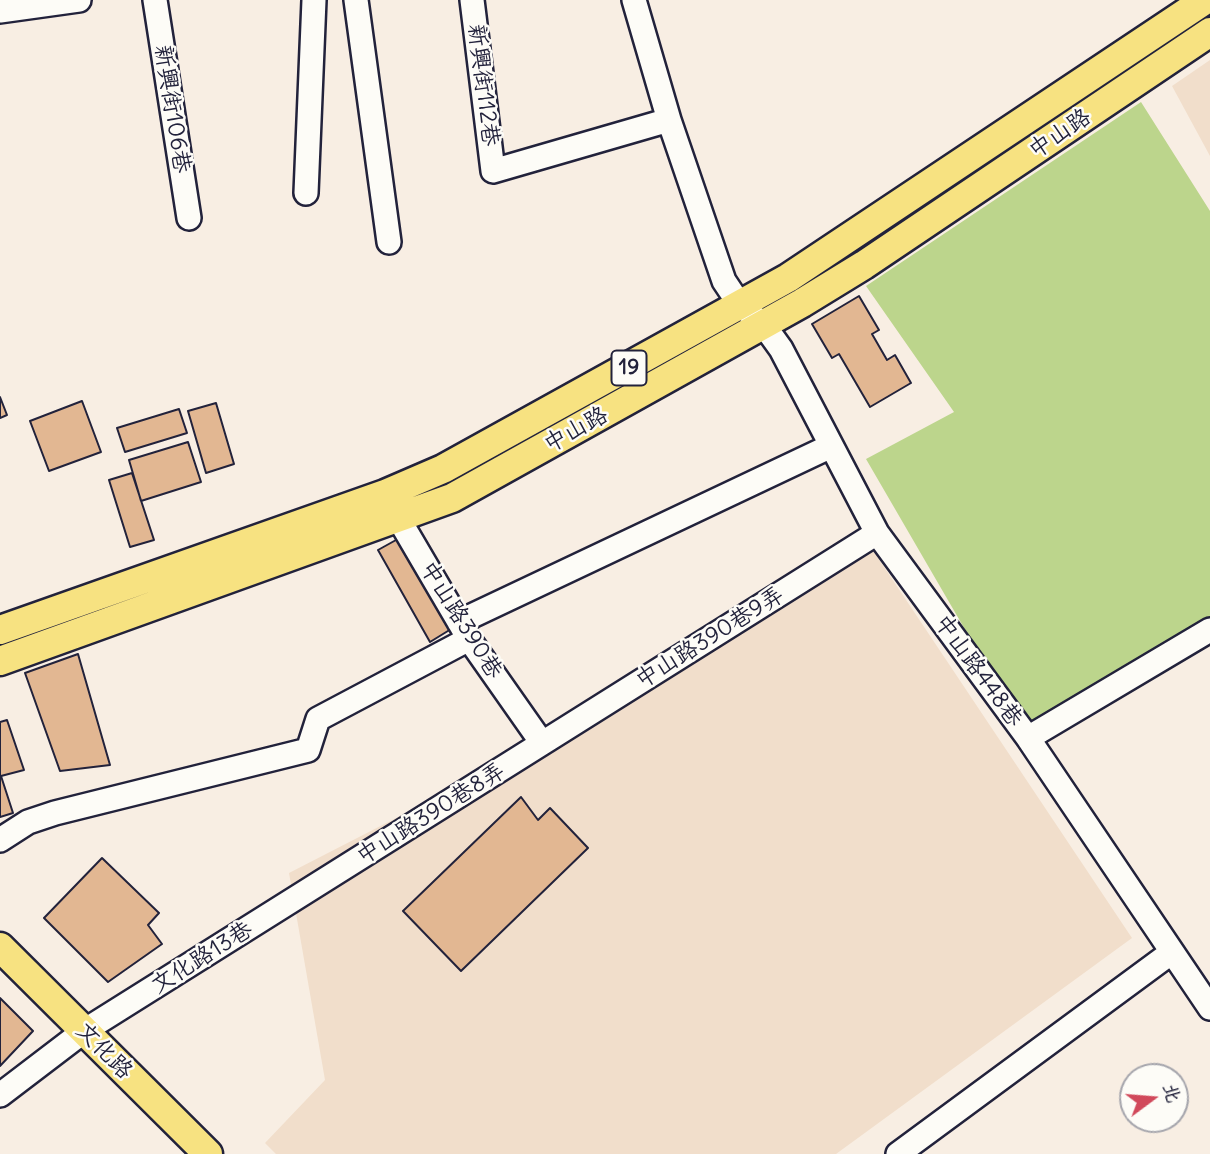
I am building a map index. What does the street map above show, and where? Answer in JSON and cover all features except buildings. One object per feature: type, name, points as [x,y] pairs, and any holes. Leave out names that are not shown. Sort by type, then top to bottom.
[{"type":"main road","name":"中山路","points":[[3,629],[385,494],[456,462],[740,306],[848,240],[1205,0]]},
{"type":"main road","name":"中山路","points":[[9,658],[452,498],[864,265],[1210,32]]},
{"type":"main road","points":[[1133,48],[1149,74]]},
{"type":"main road","points":[[3,629],[9,658]]},
{"type":"main road","name":"文化路","points":[[0,947],[208,1154]]},
{"type":"street","points":[[0,11],[79,0]]},
{"type":"street","name":"新興街106巷","points":[[155,0],[189,218]]},
{"type":"street","points":[[306,192],[314,0]]},
{"type":"street","points":[[356,0],[388,242]]},
{"type":"street","name":"新興街112巷","points":[[472,0],[494,171],[669,120]]},
{"type":"street","points":[[634,0],[669,120],[724,281],[740,306]]},
{"type":"street","name":"中山路448巷","points":[[740,306],[763,324],[781,349],[877,533],[1028,738],[1210,1008]]},
{"type":"street","points":[[0,840],[28,822],[55,813],[308,750],[318,719],[464,630],[831,446]]},
{"type":"street","name":"中山路390巷","points":[[385,494],[464,630],[542,743]]},
{"type":"street","name":"中山路390巷9弄","points":[[542,743],[877,533]]},
{"type":"street","points":[[1028,738],[1210,630]]},
{"type":"street","name":"中山路390巷8弄","points":[[320,885],[542,743]]},
{"type":"street","name":"文化路13巷","points":[[0,1095],[84,1031],[320,885]]},
{"type":"street","points":[[898,1154],[1172,952]]},
{"type":"shaded area","points":[[1210,60],[1210,156],[1172,86]]},
{"type":"shaded area","points":[[866,540],[1132,938],[836,1154],[276,1154],[265,1143],[325,1080],[289,873],[542,743]]},
{"type":"green space","points":[[1141,102],[1210,211],[1210,630],[1028,738],[866,459],[954,412],[866,286]]}]
